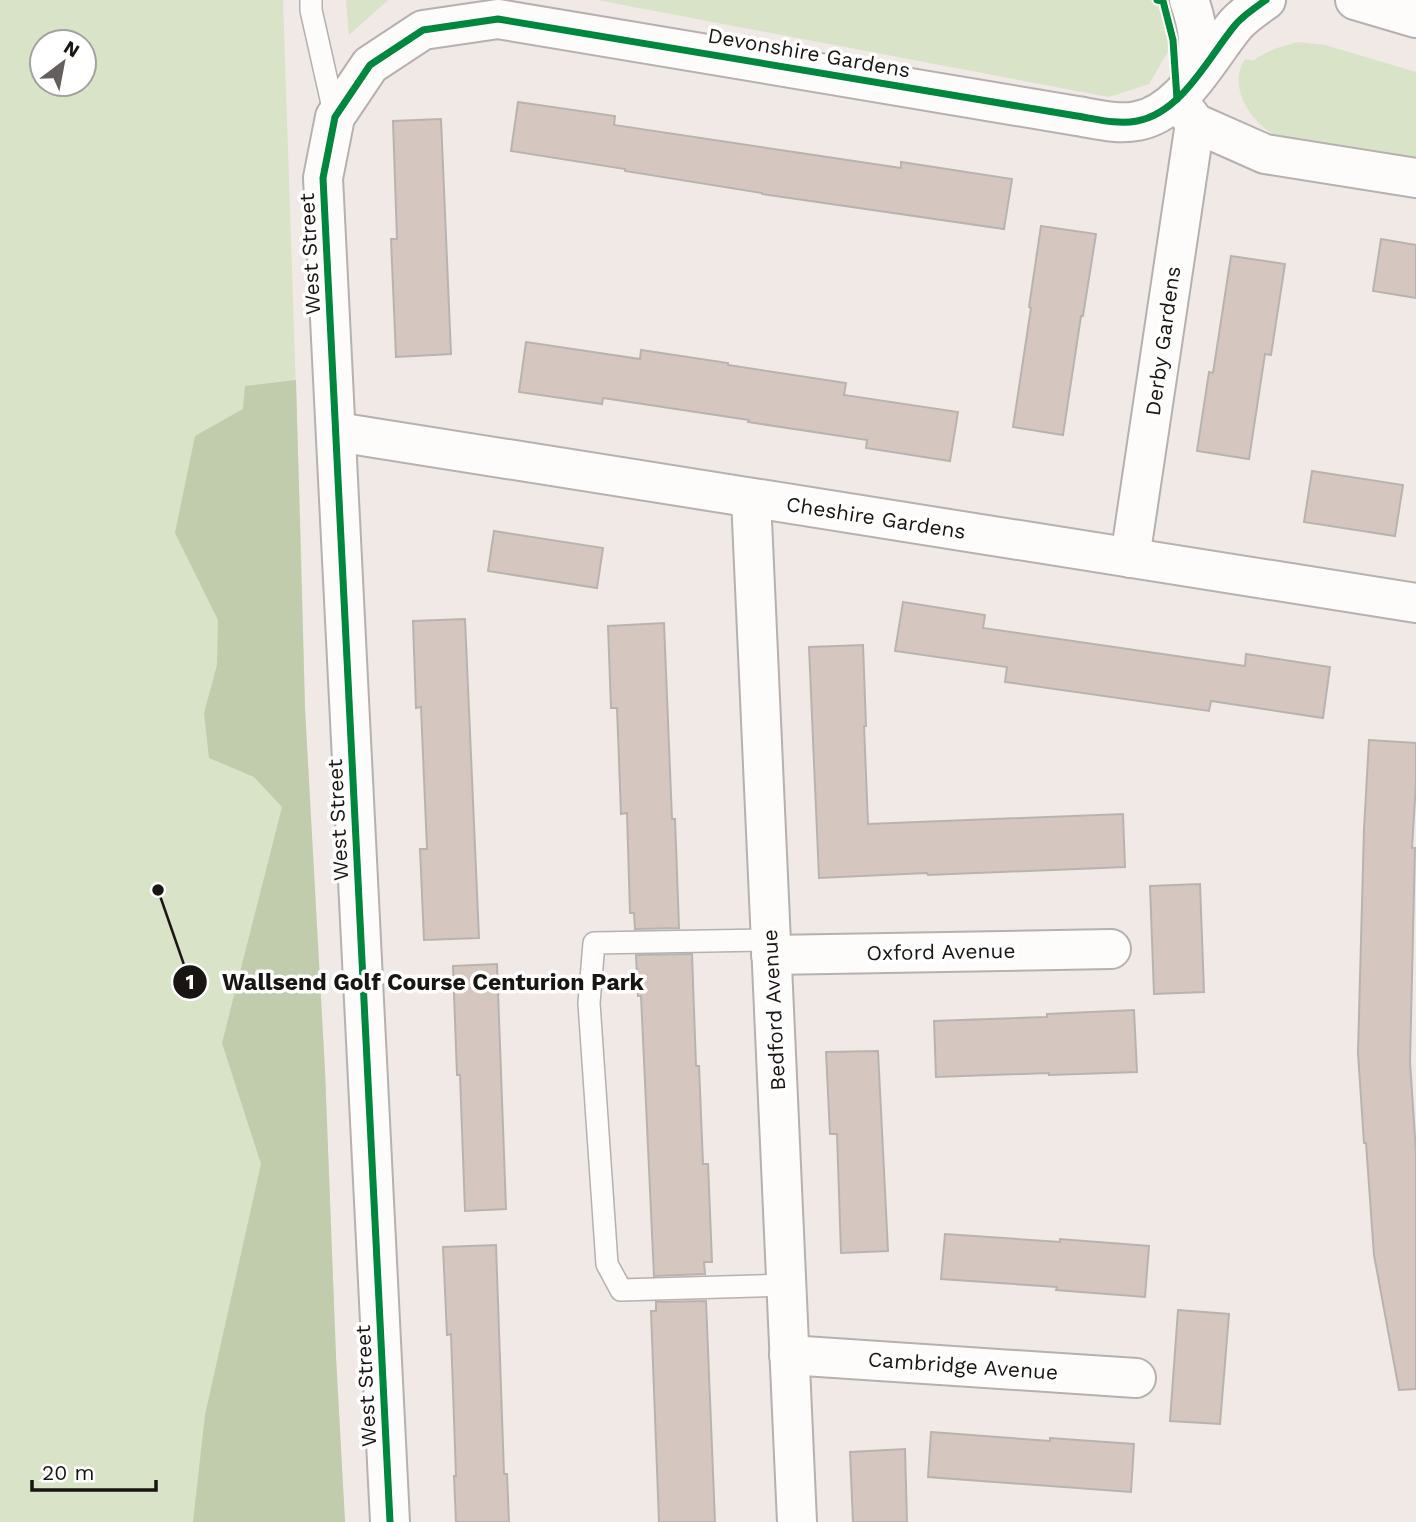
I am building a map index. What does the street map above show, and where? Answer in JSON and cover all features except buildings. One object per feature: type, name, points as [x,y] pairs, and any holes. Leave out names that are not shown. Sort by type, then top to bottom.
[{"type":"main road","name":"Derby Gardens","points":[[1130,558],[1189,100],[1199,50],[1196,22],[1189,0]]},
{"type":"main road","name":"Devonshire Gardens","points":[[335,117],[370,65],[423,30],[498,19],[1077,116],[1121,122],[1136,121],[1189,100],[1238,22],[1266,0]]},
{"type":"main road","points":[[1355,0],[1416,18]]},
{"type":"main road","points":[[1189,100],[1265,154],[1416,178]]},
{"type":"main road","name":"West Street","points":[[335,117],[323,178],[390,1522]]},
{"type":"main road","name":"Cheshire Gardens","points":[[337,432],[1416,603]]},
{"type":"main road","name":"Bedford Avenue","points":[[751,498],[797,1522]]},
{"type":"main road","name":"Oxford Avenue","points":[[771,947],[1111,949]]},
{"type":"main road","name":"Cambridge Avenue","points":[[789,1355],[1136,1377]]},
{"type":"lane","points":[[311,0],[335,117]]},
{"type":"lane","points":[[771,947],[594,943],[589,1003],[607,1264],[621,1290],[786,1285]]},
{"type":"green space","points":[[0,0],[283,0],[305,709],[325,1071],[345,1522],[0,1522]]},
{"type":"green space","points":[[346,0],[388,0],[349,35]]},
{"type":"green space","points":[[597,0],[1167,0],[1181,29],[1149,84],[1109,97]]},
{"type":"green space","points":[[1298,42],[1325,45],[1416,72],[1416,160],[1280,138],[1260,124],[1245,104],[1241,93],[1240,70],[1245,59],[1253,61],[1274,49]]},
{"type":"green space","points":[[296,380],[305,709],[325,1071],[345,1522],[193,1522],[205,1415],[261,1164],[222,1043],[282,807],[254,777],[209,758],[204,713],[217,665],[218,620],[175,533],[195,436],[243,409],[245,386]]},
{"type":"cycle path","points":[[1157,0],[1163,1],[1173,40],[1177,99]]},
{"type":"cycle path","points":[[390,1522],[323,178],[335,117],[370,65],[423,30],[498,19],[1099,120],[1130,122],[1153,116],[1168,107],[1193,82],[1236,24],[1266,0]]},
{"type":"place","name":"Wallsend Golf Course Centurion Park","points":[[158,890]]}]
